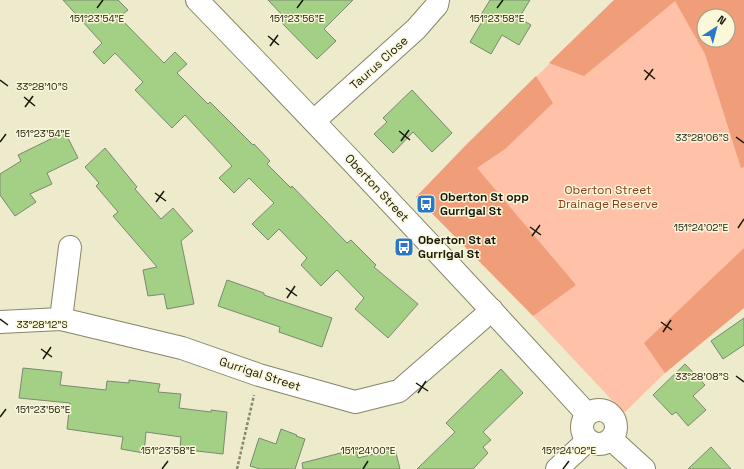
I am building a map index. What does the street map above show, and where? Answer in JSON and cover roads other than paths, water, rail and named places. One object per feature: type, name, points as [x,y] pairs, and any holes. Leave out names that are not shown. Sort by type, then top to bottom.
[{"type":"street","name":"Oberton Street","points":[[197,0],[314,121],[492,310],[587,414]]},
{"type":"street","name":"Taurus Close","points":[[314,121],[416,29],[437,5],[438,0]]},
{"type":"street","points":[[61,319],[70,247]]},
{"type":"street","name":"Gurrigal Street","points":[[0,322],[61,319],[182,348],[259,375],[356,402],[399,391],[492,310]]},
{"type":"street","points":[[604,410],[613,417],[616,422],[616,428],[611,439],[602,444],[597,444],[588,440],[582,430],[582,424],[587,414],[592,411],[604,410]]},
{"type":"street","points":[[611,439],[644,469]]},
{"type":"street","points":[[557,469],[588,440]]},
{"type":"place","name":"Oberton St opp Gurrigal St","points":[[426,204]]},
{"type":"place","name":"Oberton St at Gurrigal St","points":[[404,247]]},
{"type":"park label","name":"Oberton Street Drainage Reserve","points":[[608,197]]}]
